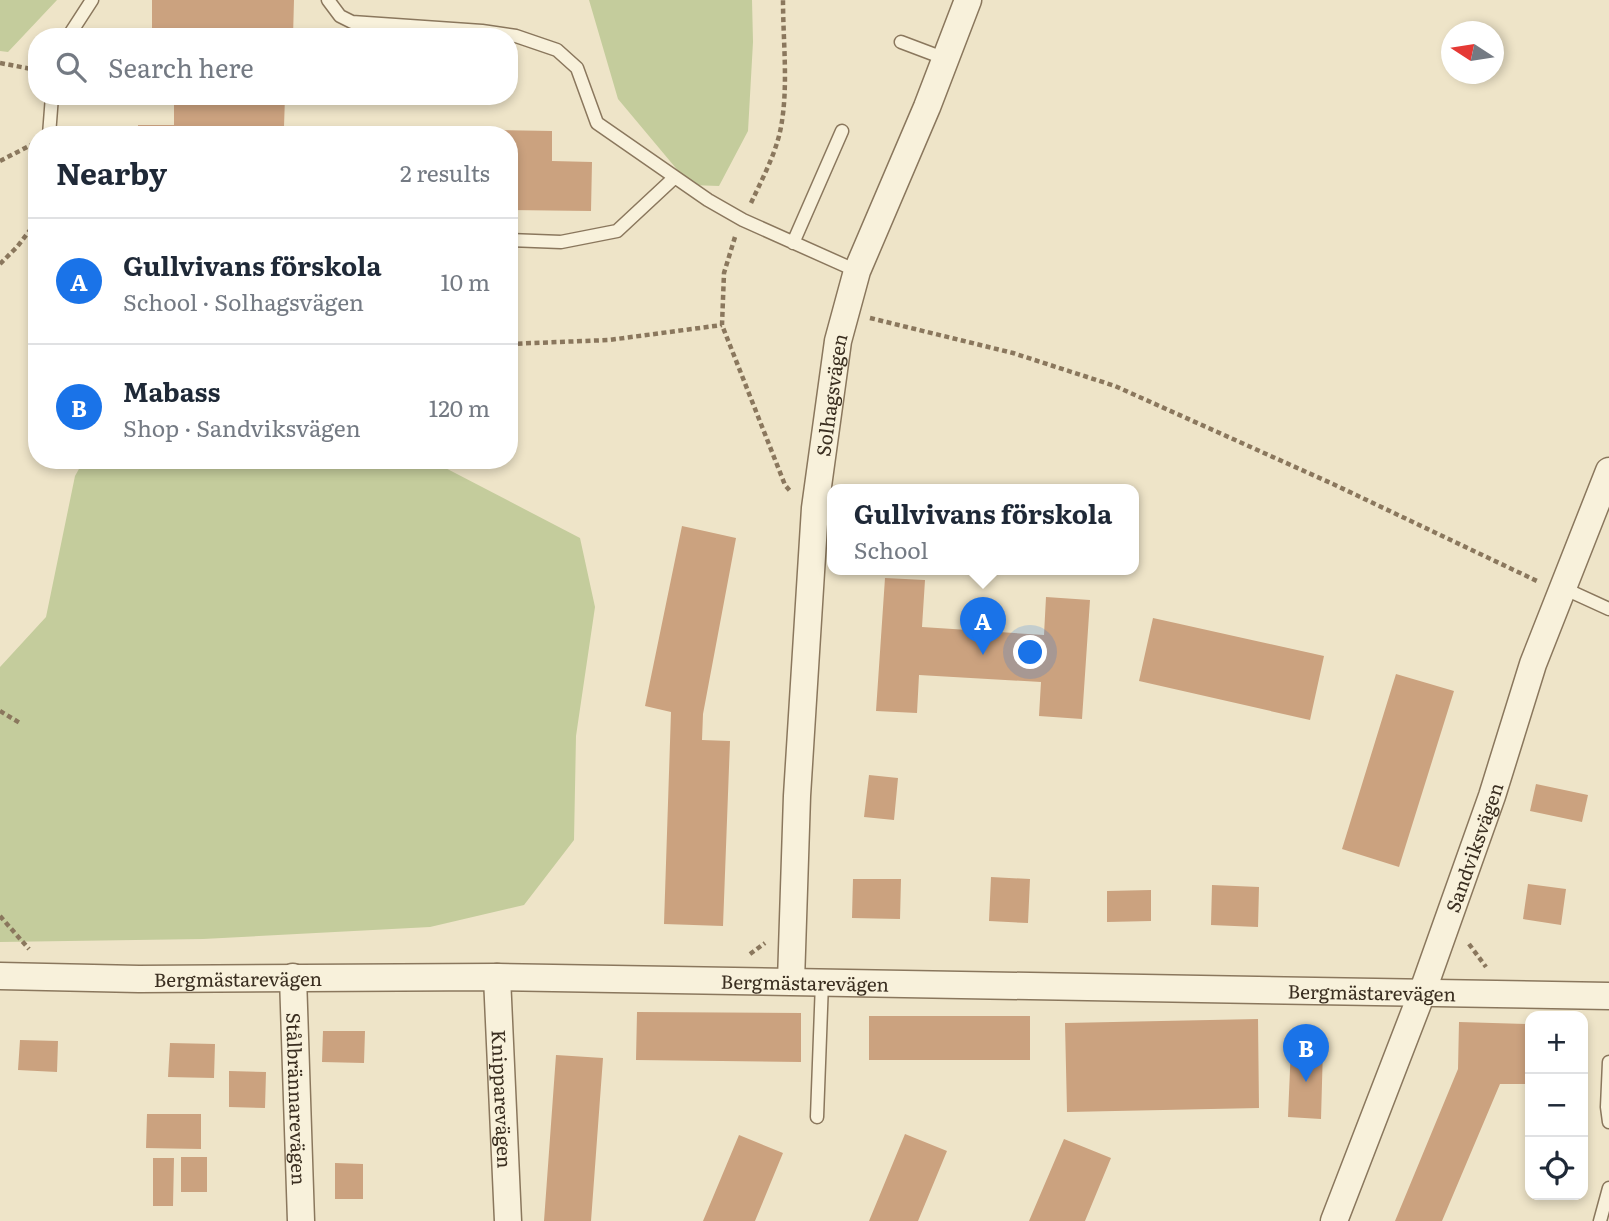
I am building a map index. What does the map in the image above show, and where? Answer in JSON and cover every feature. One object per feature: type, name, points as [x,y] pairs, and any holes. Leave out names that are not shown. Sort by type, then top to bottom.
[{"type":"street","name":"Solhagsvägen","points":[[791,981],[797,796],[815,508],[836,353],[857,271],[968,0]]},
{"type":"street","name":"Sandviksvägen","points":[[1334,1221],[1422,993],[1492,796],[1534,664],[1609,471]]},
{"type":"street","name":"Bergmästarevägen","points":[[0,976],[139,979],[497,977],[1609,996]]},
{"type":"street","name":"Stålbrännarevägen","points":[[293,977],[302,1221]]},
{"type":"street","name":"Knipparevägen","points":[[497,977],[508,1221]]},
{"type":"lane","points":[[74,28],[92,0]]},
{"type":"lane","points":[[328,0],[340,16],[352,22],[439,28]]},
{"type":"lane","points":[[518,37],[557,50],[570,60],[577,68],[597,123],[708,200],[743,220],[857,271]]},
{"type":"lane","points":[[901,42],[946,59]]},
{"type":"lane","points":[[50,126],[52,105]]},
{"type":"lane","points":[[793,243],[842,131]]},
{"type":"lane","points":[[518,240],[561,242],[617,231],[675,177]]},
{"type":"lane","points":[[1563,588],[1609,609]]},
{"type":"lane","points":[[817,1117],[822,982]]},
{"type":"lane","points":[[1609,1062],[1609,1122]]},
{"type":"lane","points":[[1600,1221],[1609,1188]]},
{"type":"path","points":[[783,0],[782,124],[773,156],[733,242],[724,273],[722,325],[785,485],[815,508]]},
{"type":"path","points":[[0,64],[28,69]]},
{"type":"path","points":[[0,161],[28,147]]},
{"type":"path","points":[[0,264],[28,236]]},
{"type":"path","points":[[845,314],[934,332],[1013,353],[1115,386],[1334,484],[1533,579],[1563,588]]},
{"type":"path","points":[[518,344],[609,340],[722,325]]},
{"type":"path","points":[[0,711],[20,723]]},
{"type":"path","points":[[0,916],[37,958]]},
{"type":"green space","points":[[0,0],[57,0],[8,52],[0,51]]},
{"type":"green space","points":[[589,0],[752,0],[753,42],[748,131],[719,186],[690,185],[618,99]]},
{"type":"green space","points":[[79,469],[447,469],[580,538],[595,607],[576,736],[574,840],[524,905],[430,927],[203,939],[0,942],[0,667],[46,617],[75,476]]},
{"type":"building","points":[[152,0],[294,0],[293,28],[152,28]]},
{"type":"building","points":[[174,105],[285,105],[284,126],[138,126],[174,125]]},
{"type":"building","points":[[518,130],[552,131],[552,161],[592,162],[591,211],[518,210]]},
{"type":"building","points":[[682,526],[736,538],[703,714],[702,740],[730,741],[723,926],[664,924],[671,712],[645,706]]},
{"type":"building","points":[[885,578],[925,580],[922,627],[1044,635],[1046,597],[1090,600],[1082,719],[1039,716],[1041,682],[919,675],[917,713],[876,711]]},
{"type":"building","points":[[1153,618],[1324,656],[1310,720],[1139,681]]},
{"type":"building","points":[[1396,674],[1454,691],[1399,867],[1342,849]]},
{"type":"building","points":[[869,775],[898,778],[894,820],[864,817]]},
{"type":"building","points":[[1536,784],[1588,795],[1582,822],[1530,811]]},
{"type":"building","points":[[991,877],[1030,879],[1028,923],[989,921]]},
{"type":"building","points":[[853,879],[901,879],[900,919],[852,918]]},
{"type":"building","points":[[1528,884],[1566,889],[1561,925],[1523,919]]},
{"type":"building","points":[[1212,885],[1259,887],[1258,927],[1211,925]]},
{"type":"building","points":[[1151,890],[1151,921],[1107,922],[1107,891]]},
{"type":"building","points":[[637,1012],[801,1013],[801,1062],[636,1060]]},
{"type":"building","points":[[869,1016],[1030,1016],[1030,1060],[869,1060]]},
{"type":"building","points":[[1258,1019],[1259,1108],[1067,1112],[1065,1023]]},
{"type":"building","points":[[1459,1022],[1525,1024],[1525,1084],[1500,1084],[1442,1221],[1395,1221],[1458,1069]]},
{"type":"building","points":[[323,1031],[365,1031],[364,1063],[322,1062]]},
{"type":"building","points":[[20,1040],[58,1041],[57,1072],[18,1070]]},
{"type":"building","points":[[170,1043],[215,1044],[214,1078],[168,1077]]},
{"type":"building","points":[[1291,1046],[1323,1047],[1321,1119],[1288,1117]]},
{"type":"building","points":[[556,1055],[603,1058],[591,1221],[544,1221]]},
{"type":"building","points":[[229,1071],[266,1072],[265,1108],[229,1107]]},
{"type":"building","points":[[147,1114],[201,1114],[201,1149],[146,1148]]},
{"type":"building","points":[[905,1134],[947,1151],[918,1221],[869,1221]]},
{"type":"building","points":[[739,1135],[783,1153],[755,1221],[703,1221]]},
{"type":"building","points":[[1064,1139],[1111,1158],[1085,1221],[1029,1221]]},
{"type":"building","points":[[181,1157],[207,1157],[207,1192],[181,1192]]},
{"type":"building","points":[[153,1158],[174,1158],[173,1206],[153,1206]]},
{"type":"building","points":[[335,1163],[363,1164],[363,1199],[335,1199]]},
{"type":"place","name":"Gullvivans förskola","points":[[983,655]]},
{"type":"place","name":"Mabass","points":[[1306,1082]]}]
